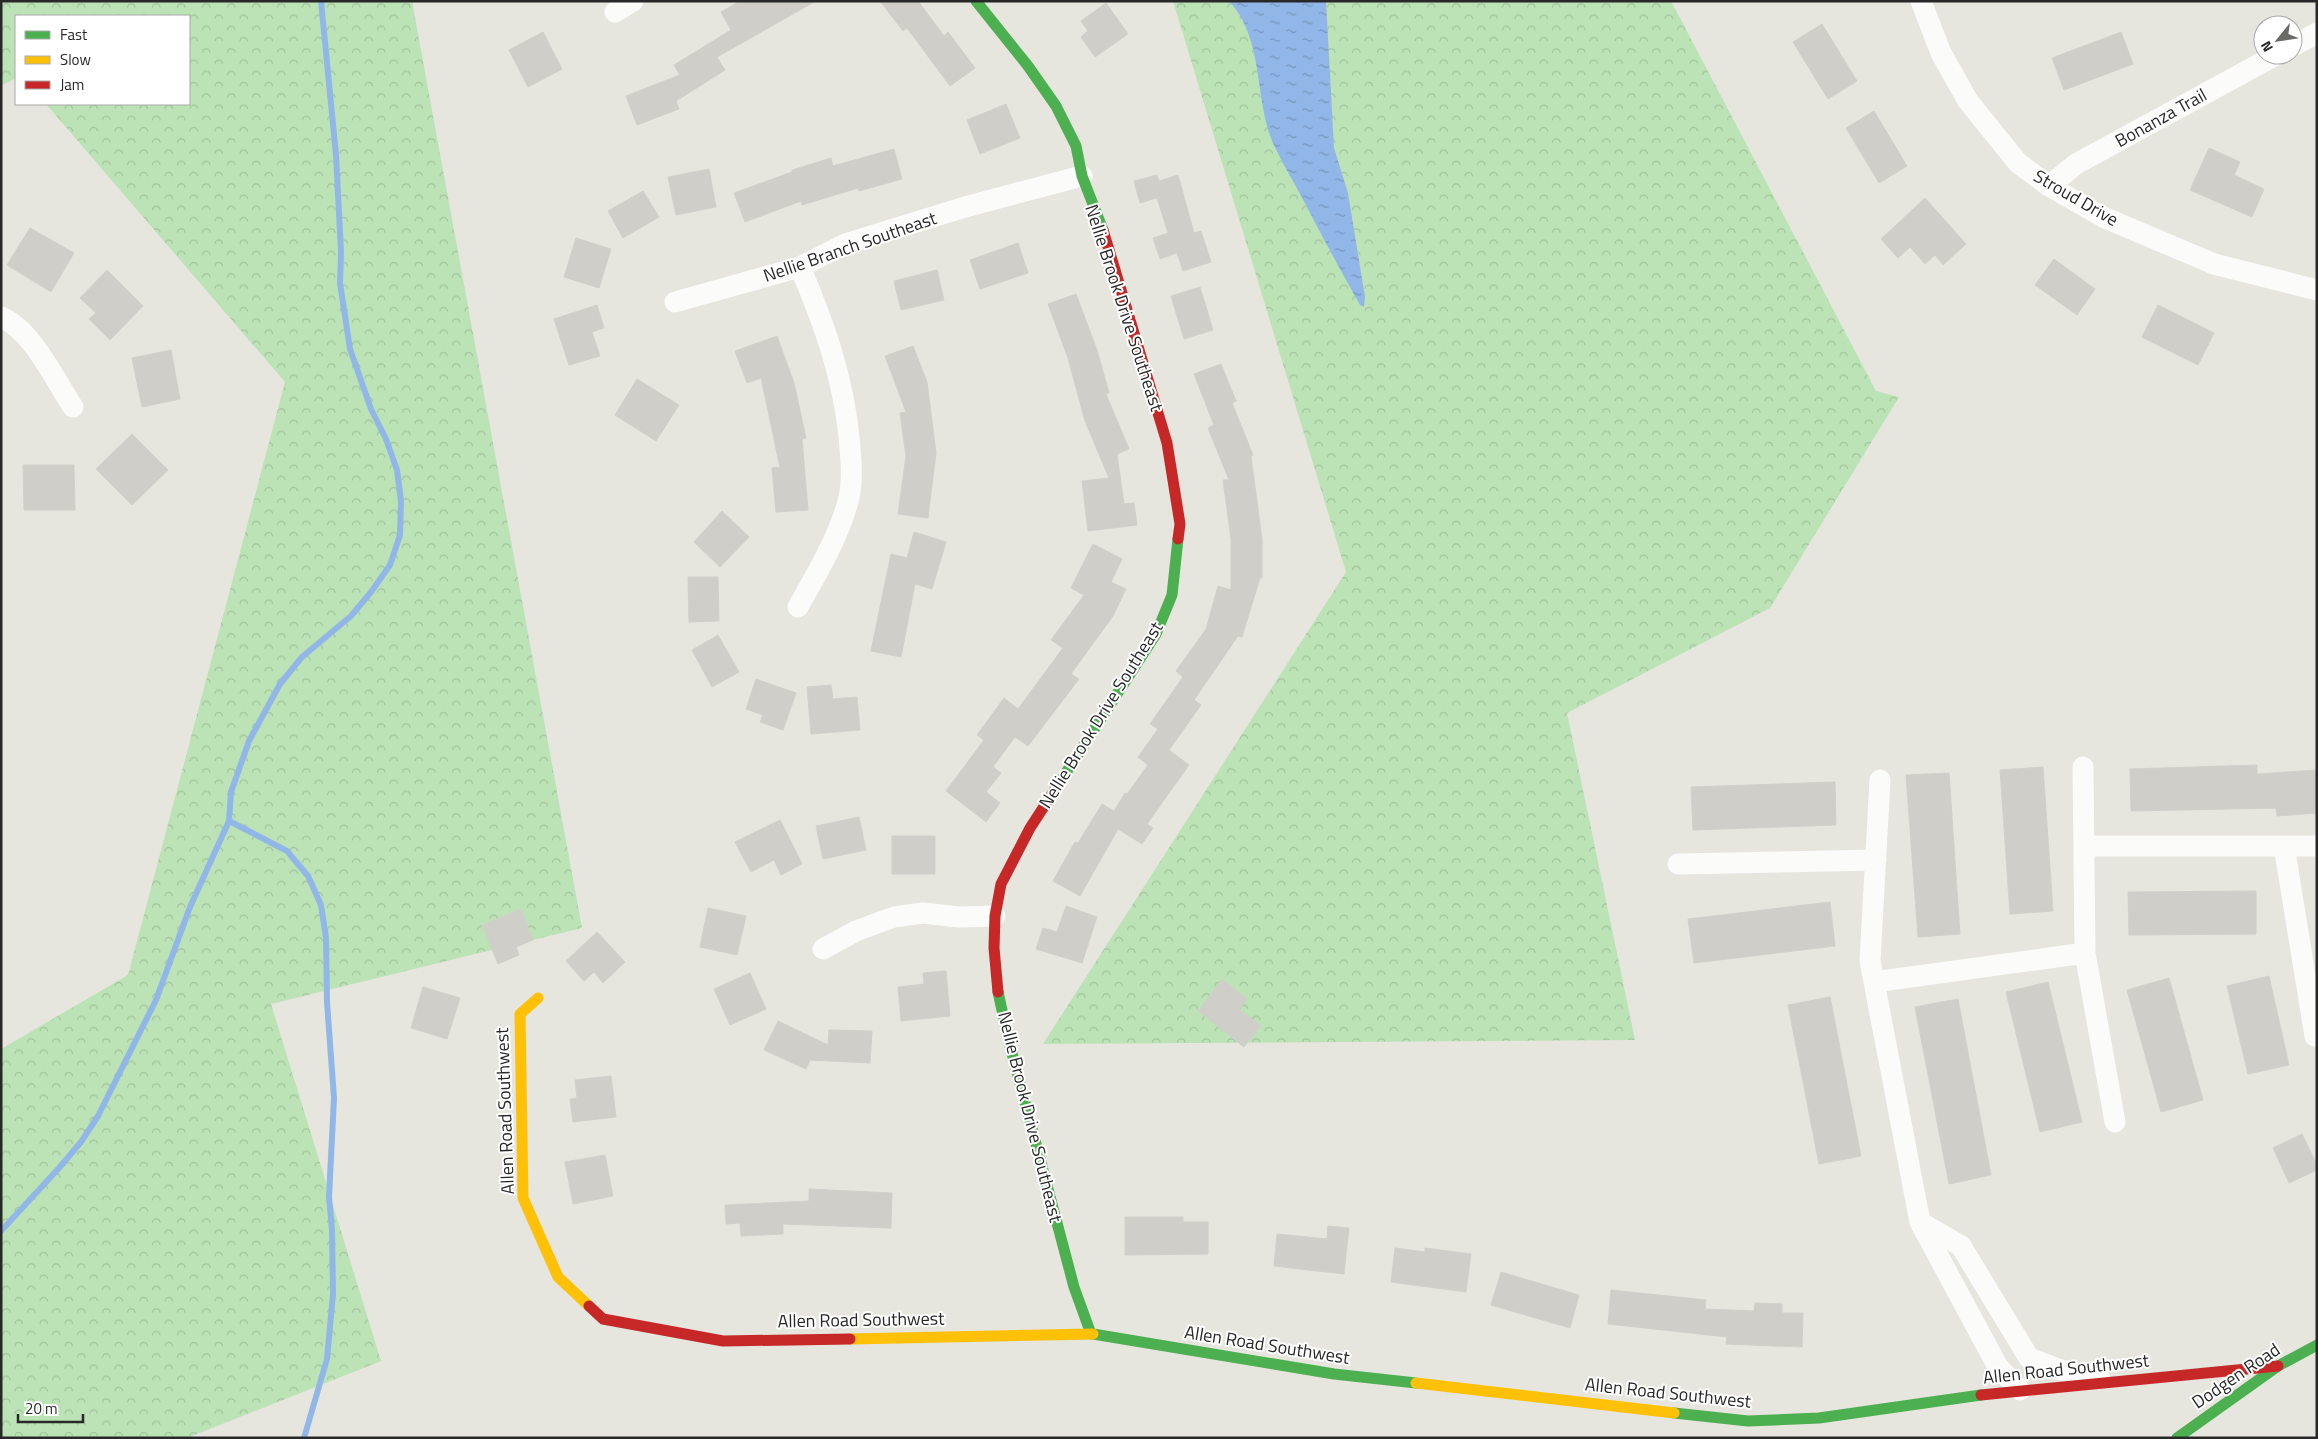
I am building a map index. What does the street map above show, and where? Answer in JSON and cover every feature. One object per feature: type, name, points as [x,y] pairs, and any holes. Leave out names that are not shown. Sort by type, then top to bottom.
[{"type":"street","name":"Nellie Brook Drive Southeast","points":[[976,1],[1028,66],[1056,106],[1076,146],[1082,176],[1102,228],[1166,443],[1180,524],[1177,565],[1172,595],[1156,634],[1030,828],[1001,884],[995,916],[994,948],[998,993],[1009,1042],[1074,1287],[1091,1334]]},
{"type":"street","name":"Stroud Drive","points":[[1921,1],[1941,53],[1968,101],[2018,164],[2049,186],[2103,217],[2214,264],[2317,290]]},
{"type":"street","points":[[2303,41],[2317,33]]},
{"type":"street","name":"Bonanza Trail","points":[[2049,186],[2076,164],[2258,65]]},
{"type":"street","name":"Nellie Branch Southeast","points":[[675,302],[800,267],[845,244],[965,208],[1082,176]]},
{"type":"street","points":[[798,608],[830,550],[849,497],[852,465],[846,407],[840,375],[819,311],[800,267]]},
{"type":"street","points":[[1,317],[18,328],[32,342],[73,407]]},
{"type":"street","points":[[2083,767],[2085,953],[2116,1122]]},
{"type":"street","points":[[1880,780],[1870,961],[1920,1222],[1998,1366],[2020,1390]]},
{"type":"street","points":[[2084,846],[2317,846]]},
{"type":"street","points":[[2284,846],[2315,1036]]},
{"type":"street","points":[[1678,864],[1876,860]]},
{"type":"street","points":[[822,949],[856,931],[894,916],[923,913],[959,917],[995,916]]},
{"type":"street","points":[[1874,982],[2085,953]]},
{"type":"street","name":"Allen Road Southwest","points":[[538,998],[520,1014],[523,1198],[558,1278],[604,1319],[723,1340],[1091,1334],[1334,1374],[1748,1421],[1819,1418],[2020,1390],[2278,1366]]},
{"type":"street","points":[[1920,1222],[1961,1246],[2029,1358],[2060,1370],[2122,1381]]},
{"type":"street","points":[[1963,1304],[1988,1292]]},
{"type":"street","name":"Dodgen Road","points":[[2177,1438],[2278,1366],[2317,1345]]},
{"type":"street","points":[[2020,1390],[2029,1358]]},
{"type":"green space","points":[[1,1],[412,1],[582,928],[271,1004],[381,1361],[187,1438],[1,1438],[1,1049],[128,975],[285,382],[47,105],[190,105],[190,15],[15,15],[15,79],[1,86]]},
{"type":"green space","points":[[1173,1],[1671,1],[1876,391],[1899,397],[1770,608],[1567,713],[1635,1040],[1043,1044],[1346,572]]},
{"type":"water","points":[[1229,1],[1326,1],[1334,148],[1348,193],[1365,297],[1364,307],[1360,305],[1272,141],[1266,123],[1257,68],[1248,32],[1240,16]]},
{"type":"building","points":[[740,1],[816,1],[717,57],[725,70],[676,101],[679,109],[637,125],[626,96],[680,75],[674,65],[731,30],[721,12]]},
{"type":"building","points":[[880,1],[918,1],[944,36],[948,32],[975,68],[950,86],[907,28],[903,31]]},
{"type":"building","points":[[1106,3],[1128,34],[1095,57],[1081,37],[1088,31],[1081,21]]},
{"type":"building","points":[[1822,24],[1857,81],[1828,99],[1793,42]]},
{"type":"building","points":[[543,32],[562,69],[528,87],[509,50]]},
{"type":"building","points":[[2121,32],[2133,64],[2064,90],[2052,58]]},
{"type":"building","points":[[1006,104],[1020,138],[980,154],[967,120]]},
{"type":"building","points":[[1874,111],[1907,166],[1879,183],[1846,128]]},
{"type":"building","points":[[2209,148],[2240,162],[2234,175],[2264,189],[2252,217],[2190,190]]},
{"type":"building","points":[[894,149],[902,179],[859,191],[858,188],[802,205],[801,201],[745,222],[734,193],[792,172],[792,170],[831,158],[833,166]]},
{"type":"building","points":[[709,169],[716,207],[676,215],[668,177]]},
{"type":"building","points":[[1157,175],[1159,181],[1178,175],[1194,233],[1201,231],[1211,262],[1183,271],[1177,253],[1160,259],[1153,238],[1168,233],[1157,198],[1140,203],[1134,181]]},
{"type":"building","points":[[643,191],[659,217],[623,238],[608,211]]},
{"type":"building","points":[[1925,198],[1966,244],[1943,265],[1935,255],[1925,264],[1910,247],[1898,258],[1881,239]]},
{"type":"building","points":[[30,228],[74,253],[51,292],[7,265]]},
{"type":"building","points":[[576,238],[611,249],[599,288],[564,277]]},
{"type":"building","points":[[1018,243],[1028,273],[980,289],[970,260]]},
{"type":"building","points":[[2054,259],[2095,289],[2077,315],[2035,285]]},
{"type":"building","points":[[107,270],[143,306],[110,340],[89,319],[96,313],[80,298]]},
{"type":"building","points":[[937,270],[944,300],[901,310],[894,281]]},
{"type":"building","points":[[1200,287],[1213,330],[1184,339],[1171,296]]},
{"type":"building","points":[[1076,294],[1097,350],[1109,393],[1106,394],[1129,449],[1117,454],[1124,504],[1134,503],[1137,525],[1088,531],[1082,481],[1109,478],[1085,421],[1068,358],[1048,304]]},
{"type":"building","points":[[597,305],[604,328],[592,332],[600,356],[569,365],[554,319]]},
{"type":"building","points":[[2158,305],[2214,333],[2198,365],[2142,337]]},
{"type":"building","points":[[777,336],[794,383],[806,438],[802,439],[808,510],[776,512],[772,468],[780,467],[761,378],[747,383],[735,351]]},
{"type":"building","points":[[913,346],[927,382],[936,453],[928,518],[898,514],[906,456],[900,413],[906,412],[885,356]]},
{"type":"building","points":[[171,350],[180,399],[142,407],[132,358]]},
{"type":"building","points":[[1221,364],[1236,401],[1232,403],[1253,455],[1251,456],[1262,539],[1262,578],[1260,578],[1242,637],[1238,636],[1194,700],[1201,705],[1169,750],[1189,765],[1147,824],[1153,828],[1142,844],[1118,829],[1080,896],[1053,881],[1075,842],[1078,843],[1102,804],[1114,811],[1125,793],[1127,794],[1148,765],[1138,757],[1158,729],[1150,724],[1183,677],[1176,671],[1206,629],[1218,586],[1231,590],[1231,539],[1223,480],[1229,480],[1208,428],[1214,425],[1194,374]]},
{"type":"building","points":[[637,379],[679,405],[656,441],[615,415]]},
{"type":"building","points":[[132,434],[168,470],[132,505],[96,469]]},
{"type":"building","points":[[23,465],[74,465],[75,510],[24,510]]},
{"type":"building","points":[[722,511],[749,537],[720,567],[694,542]]},
{"type":"building","points":[[914,532],[946,542],[932,589],[915,584],[901,657],[871,651],[891,554],[907,558]]},
{"type":"building","points":[[1093,544],[1122,559],[1111,582],[1126,589],[1113,616],[1071,674],[1079,679],[1028,746],[1015,737],[993,767],[1001,773],[986,792],[1000,803],[986,822],[946,791],[984,740],[977,735],[1004,698],[1018,709],[1063,648],[1051,640],[1084,595],[1071,588]]},
{"type":"building","points":[[688,577],[718,577],[719,621],[689,622]]},
{"type":"building","points":[[718,635],[739,672],[712,687],[692,650]]},
{"type":"building","points":[[756,679],[796,693],[783,730],[760,722],[763,715],[746,709]]},
{"type":"building","points":[[831,685],[833,699],[857,697],[860,730],[811,734],[807,687]]},
{"type":"building","points":[[2257,765],[2257,774],[2317,770],[2317,813],[2277,816],[2276,808],[2131,811],[2130,769]]},
{"type":"building","points":[[2043,767],[2053,911],[2010,914],[2000,770]]},
{"type":"building","points":[[1949,773],[1960,934],[1918,937],[1906,775]]},
{"type":"building","points":[[1835,782],[1836,825],[1693,830],[1691,787]]},
{"type":"building","points":[[859,817],[866,850],[823,859],[816,826]]},
{"type":"building","points":[[780,820],[802,864],[781,875],[774,860],[751,872],[735,842]]},
{"type":"building","points":[[892,836],[935,836],[935,874],[892,874]]},
{"type":"building","points":[[2256,891],[2256,934],[2129,935],[2128,892]]},
{"type":"building","points":[[1830,902],[1835,946],[1694,963],[1688,919]]},
{"type":"building","points":[[1066,906],[1097,917],[1082,963],[1036,949],[1043,928],[1057,932]]},
{"type":"building","points":[[708,908],[746,916],[737,955],[700,947]]},
{"type":"building","points":[[521,909],[533,940],[516,947],[519,955],[498,964],[482,925]]},
{"type":"building","points":[[597,932],[625,962],[603,983],[594,972],[584,981],[566,961]]},
{"type":"building","points":[[946,971],[950,1016],[901,1021],[898,987],[924,984],[923,973]]},
{"type":"building","points":[[750,973],[766,1009],[730,1025],[714,989]]},
{"type":"building","points":[[2269,976],[2289,1065],[2248,1074],[2227,986]]},
{"type":"building","points":[[2169,978],[2203,1100],[2161,1112],[2127,990]]},
{"type":"building","points":[[1222,979],[1247,999],[1239,1009],[1261,1026],[1244,1047],[1198,1011]]},
{"type":"building","points":[[2048,982],[2082,1122],[2040,1132],[2006,992]]},
{"type":"building","points":[[423,987],[460,998],[447,1039],[411,1028]]},
{"type":"building","points":[[1830,997],[1861,1156],[1819,1164],[1788,1005]]},
{"type":"building","points":[[1958,999],[1991,1175],[1949,1184],[1915,1007]]},
{"type":"building","points":[[778,1021],[828,1045],[829,1030],[872,1031],[870,1063],[810,1060],[806,1069],[764,1050]]},
{"type":"building","points":[[611,1076],[616,1117],[573,1122],[570,1099],[577,1098],[575,1080]]},
{"type":"building","points":[[2302,1134],[2317,1165],[2317,1170],[2289,1183],[2273,1148]]},
{"type":"building","points":[[605,1155],[613,1196],[573,1204],[565,1162]]},
{"type":"building","points":[[809,1189],[892,1193],[891,1228],[783,1224],[783,1234],[741,1236],[740,1223],[726,1224],[725,1205],[809,1201]]},
{"type":"building","points":[[1125,1217],[1183,1217],[1183,1222],[1208,1222],[1208,1254],[1125,1255]]},
{"type":"building","points":[[1328,1226],[1349,1228],[1344,1274],[1274,1266],[1277,1234],[1327,1239]]},
{"type":"building","points":[[1395,1248],[1425,1252],[1425,1248],[1471,1254],[1466,1292],[1391,1282]]},
{"type":"building","points":[[1501,1272],[1579,1295],[1570,1328],[1491,1305]]},
{"type":"building","points":[[1611,1290],[1706,1300],[1705,1309],[1754,1311],[1755,1303],[1782,1304],[1782,1313],[1803,1313],[1802,1347],[1726,1344],[1727,1337],[1608,1324]]},
{"type":"waterway","points":[[1,1231],[81,1142],[98,1116],[156,1000],[190,907],[229,821],[231,792],[249,741],[280,684],[302,657],[351,616],[371,592],[390,565],[400,535],[401,501],[397,470],[386,439],[371,409],[350,349],[340,283],[341,251],[336,155],[321,1]]},
{"type":"waterway","points":[[229,821],[287,851],[308,876],[321,905],[326,938],[327,1002],[334,1098],[329,1197],[332,1230],[333,1294],[327,1359],[304,1438]]},
{"type":"traffic: fast","points":[[976,1],[1028,66],[1056,106],[1076,146],[1082,176],[1103,230]]},
{"type":"traffic: fast","points":[[1058,785],[1156,634],[1172,595],[1178,539]]},
{"type":"traffic: fast","points":[[998,992],[1009,1042],[1074,1287],[1091,1334]]},
{"type":"traffic: fast","points":[[1093,1334],[1334,1374],[1416,1383]]},
{"type":"traffic: fast","points":[[2177,1438],[2278,1366],[2317,1345]]},
{"type":"traffic: fast","points":[[1674,1413],[1748,1421],[1819,1418],[1981,1395]]},
{"type":"traffic: slow","points":[[538,998],[520,1014],[523,1198],[558,1277],[589,1306]]},
{"type":"traffic: slow","points":[[850,1339],[1093,1334]]},
{"type":"traffic: slow","points":[[1416,1383],[1674,1413]]},
{"type":"traffic: jam","points":[[1103,230],[1167,443],[1180,524],[1178,539]]},
{"type":"traffic: jam","points":[[998,992],[994,948],[995,916],[1001,884],[1030,828],[1058,785]]},
{"type":"traffic: jam","points":[[589,1306],[603,1319],[723,1341],[850,1339]]},
{"type":"traffic: jam","points":[[1981,1395],[2278,1366]]}]
